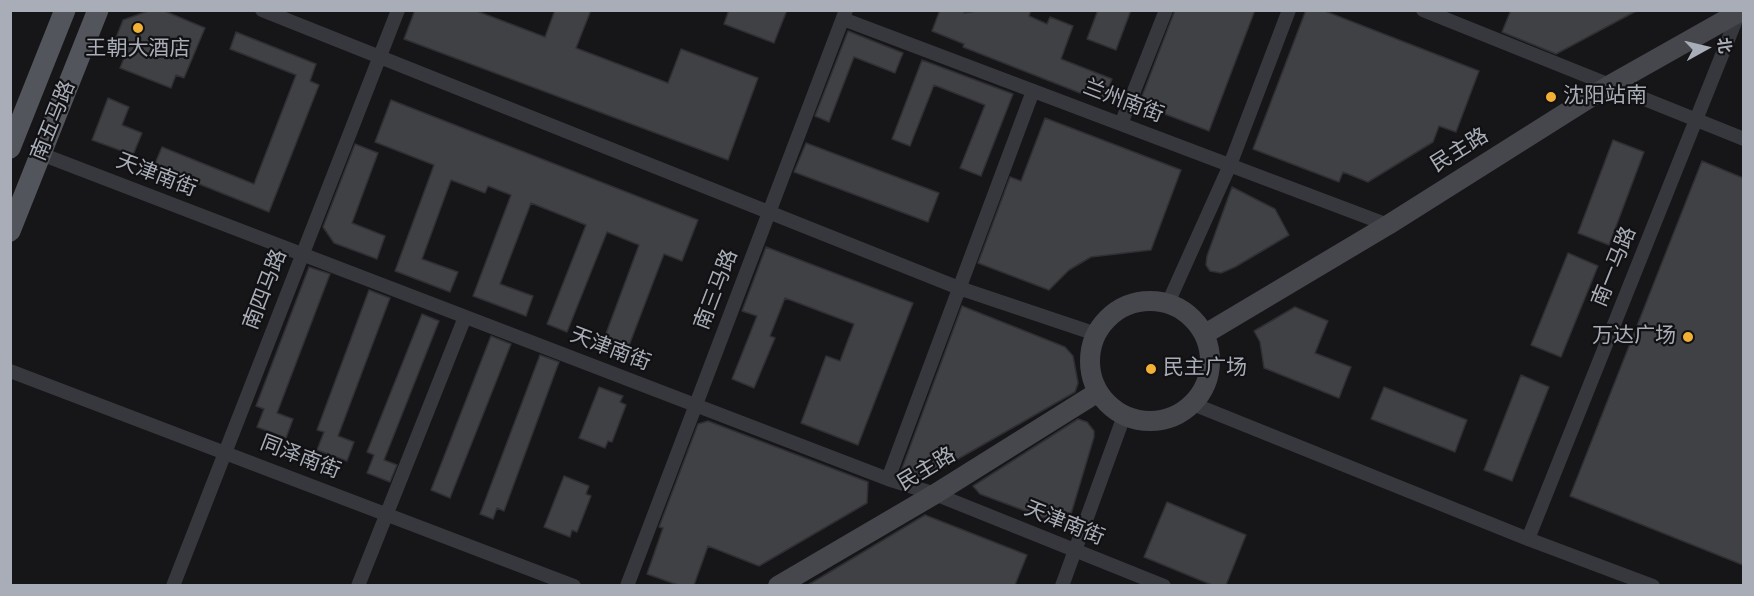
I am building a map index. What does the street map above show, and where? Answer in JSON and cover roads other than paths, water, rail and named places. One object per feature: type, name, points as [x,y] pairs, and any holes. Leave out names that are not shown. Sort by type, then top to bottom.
[{"type":"main road","name":"南五马路","points":[[10,148],[65,10]]},
{"type":"main road","name":"南五马路","points":[[10,231],[98,10]]},
{"type":"street","points":[[262,10],[959,288],[1096,334]]},
{"type":"street","name":"南四马路","points":[[173,585],[398,10]]},
{"type":"street","points":[[1122,124],[1166,10]]},
{"type":"street","points":[[1168,303],[1230,165],[1290,10]]},
{"type":"street","points":[[1423,10],[1743,139]]},
{"type":"street","name":"民主路","points":[[1205,334],[1389,225],[1610,85],[1740,11]]},
{"type":"street","name":"南一马路","points":[[1528,539],[1740,11]]},
{"type":"street","name":"兰州南街","points":[[844,15],[1033,91],[1389,225]]},
{"type":"street","name":"南三马路","points":[[627,585],[844,15]]},
{"type":"street","points":[[888,479],[1033,91]]},
{"type":"street","name":"天津南街","points":[[41,154],[888,479],[935,494],[1164,585]]},
{"type":"street","points":[[1151,300],[1168,303],[1183,310],[1196,321],[1205,334],[1210,352],[1210,371],[1204,389],[1193,404],[1178,415],[1160,421],[1142,421],[1124,416],[1109,406],[1098,392],[1091,374],[1090,354],[1096,334],[1106,320],[1119,309],[1134,302],[1151,300]]},
{"type":"street","points":[[358,585],[465,317]]},
{"type":"street","name":"同泽南街","points":[[10,371],[574,585]]},
{"type":"street","name":"民主路","points":[[778,585],[935,494],[1098,392]]},
{"type":"street","points":[[1193,404],[1528,539],[1653,585]]},
{"type":"street","points":[[1062,585],[1124,416]]},
{"type":"place","name":"王朝大酒店","points":[[138,28]]},
{"type":"place","name":"沈阳站南","points":[[1551,97]]},
{"type":"place","name":"万达广场","points":[[1688,337]]},
{"type":"place","name":"民主广场","points":[[1151,369]]}]
